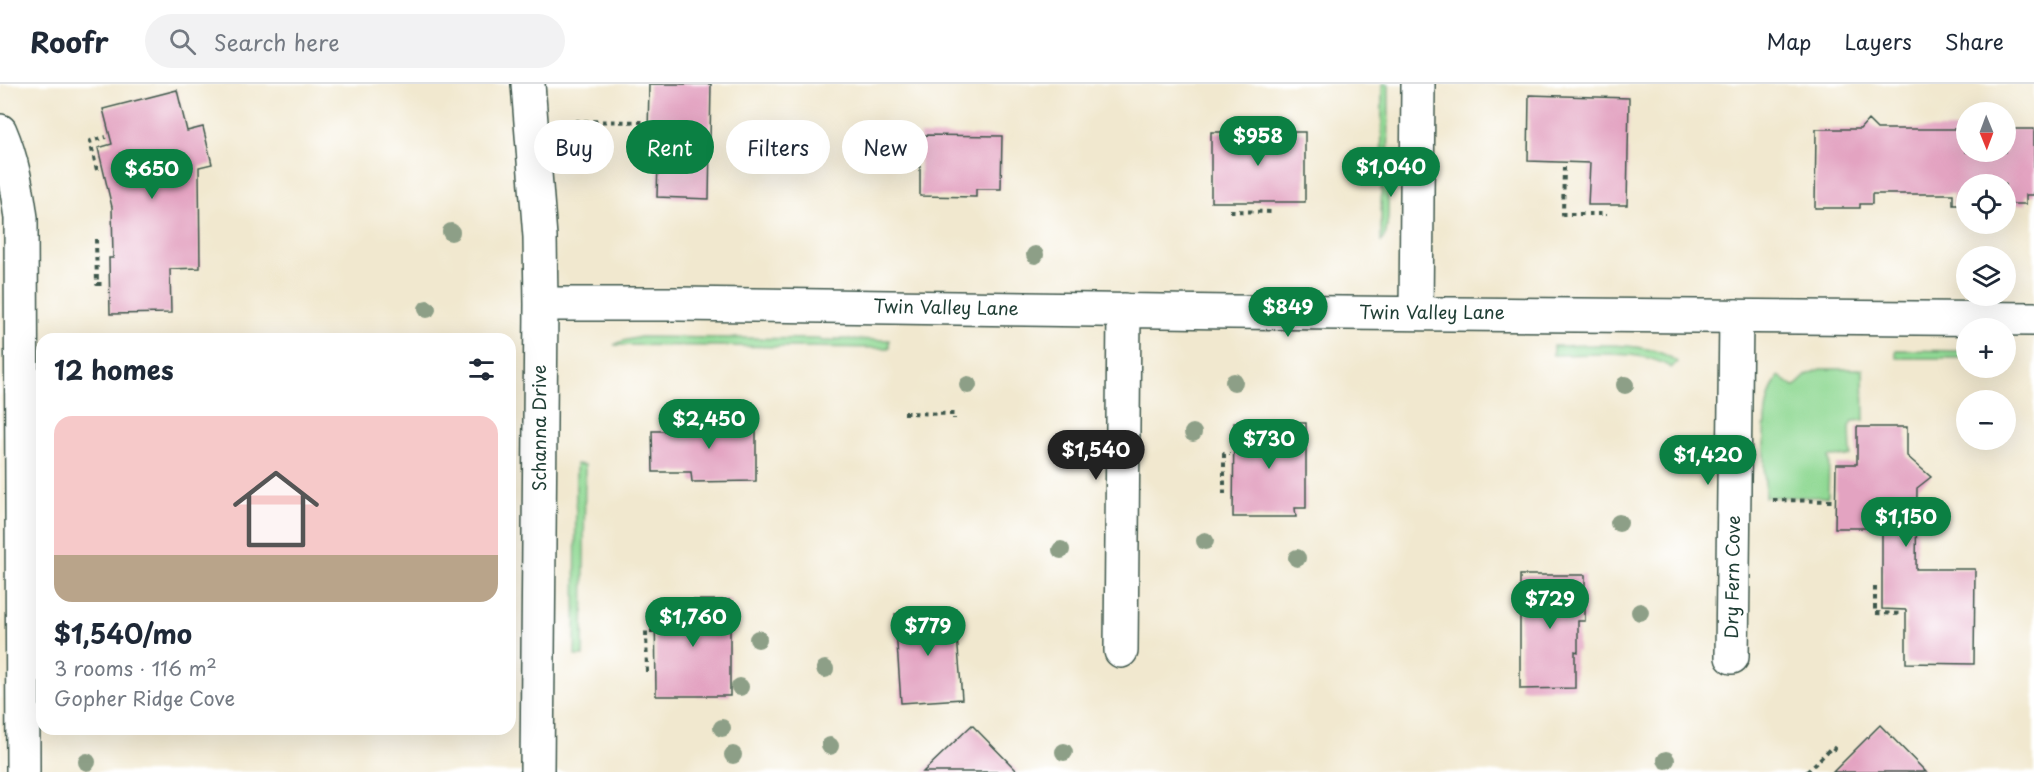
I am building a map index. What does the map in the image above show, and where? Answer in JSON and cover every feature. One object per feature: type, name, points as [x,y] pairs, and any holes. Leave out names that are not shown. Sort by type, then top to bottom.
[{"type":"street","name":"Schanna Drive","points":[[528,84],[540,237],[541,304],[537,772]]},
{"type":"street","points":[[1416,313],[1418,84]]},
{"type":"street","points":[[0,131],[16,186],[21,218],[15,755]]},
{"type":"street","name":"Twin Valley Lane","points":[[541,304],[2034,319]]},
{"type":"street","points":[[1121,651],[1124,310]]},
{"type":"street","name":"Dry Fern Cove","points":[[1732,657],[1736,316]]},
{"type":"path","points":[[97,170],[90,141],[106,137]]},
{"type":"path","points":[[1564,167],[1563,214],[1608,214]]},
{"type":"path","points":[[1230,211],[1273,212]]},
{"type":"path","points":[[96,239],[97,284],[103,284]]},
{"type":"path","points":[[904,413],[954,414],[954,419]]},
{"type":"path","points":[[1224,494],[1224,454],[1230,454]]},
{"type":"path","points":[[1764,500],[1833,501]]},
{"type":"path","points":[[1875,587],[1875,613],[1903,614]]},
{"type":"path","points":[[647,672],[646,631],[654,631]]},
{"type":"path","points":[[1807,772],[1832,747],[1836,750]]},
{"type":"green space","points":[[1382,84],[1389,84],[1388,218],[1386,233],[1381,243]]},
{"type":"green space","points":[[640,337],[820,339],[821,341],[889,340],[889,348],[614,345]]},
{"type":"green space","points":[[1553,346],[1635,347],[1665,355],[1677,362],[1671,368],[1659,362],[1630,355],[1553,355]]},
{"type":"green space","points":[[1896,350],[1956,351],[1956,358],[1896,358]]},
{"type":"green space","points":[[1821,369],[1863,369],[1864,420],[1853,421],[1850,427],[1851,456],[1829,457],[1828,497],[1765,497],[1765,417],[1772,387],[1779,376],[1794,387],[1807,375]]},
{"type":"green space","points":[[576,464],[585,465],[583,656],[575,656]]},
{"type":"building","points":[[649,84],[711,84],[710,120],[648,120]]},
{"type":"building","points":[[177,90],[187,131],[203,127],[212,164],[199,167],[200,268],[170,269],[171,313],[110,314],[109,258],[113,258],[112,207],[98,148],[112,144],[103,109]]},
{"type":"building","points":[[1529,95],[1629,98],[1627,205],[1588,205],[1590,163],[1528,161]]},
{"type":"building","points":[[1868,120],[1877,129],[1956,129],[1956,162],[2016,162],[2016,129],[2034,129],[2034,195],[2026,195],[2026,204],[2016,204],[2016,174],[1956,174],[1956,204],[1953,204],[1953,194],[1872,194],[1872,204],[1860,204],[1860,208],[1815,208],[1816,129],[1860,129]]},
{"type":"building","points":[[1211,132],[1305,132],[1305,202],[1211,202]]},
{"type":"building","points":[[928,135],[1002,136],[1001,189],[976,189],[976,197],[920,196],[920,174],[928,174]]},
{"type":"building","points":[[658,174],[709,174],[709,199],[657,197]]},
{"type":"building","points":[[692,416],[756,417],[756,481],[692,482],[691,472],[653,472],[652,431],[692,431]]},
{"type":"building","points":[[1234,423],[1306,423],[1306,508],[1295,508],[1296,517],[1233,517]]},
{"type":"building","points":[[1857,427],[1907,427],[1907,456],[1931,477],[1917,488],[1916,569],[1975,569],[1974,664],[1906,663],[1906,610],[1882,609],[1882,528],[1835,528],[1836,464],[1857,464]]},
{"type":"building","points":[[1520,575],[1585,575],[1585,621],[1578,621],[1575,688],[1520,689]]},
{"type":"building","points":[[655,600],[730,600],[730,696],[656,696]]},
{"type":"building","points":[[955,610],[962,699],[901,703],[895,614]]},
{"type":"building","points":[[972,725],[1018,772],[923,772]]},
{"type":"building","points":[[1880,725],[1926,772],[1833,772]]}]
